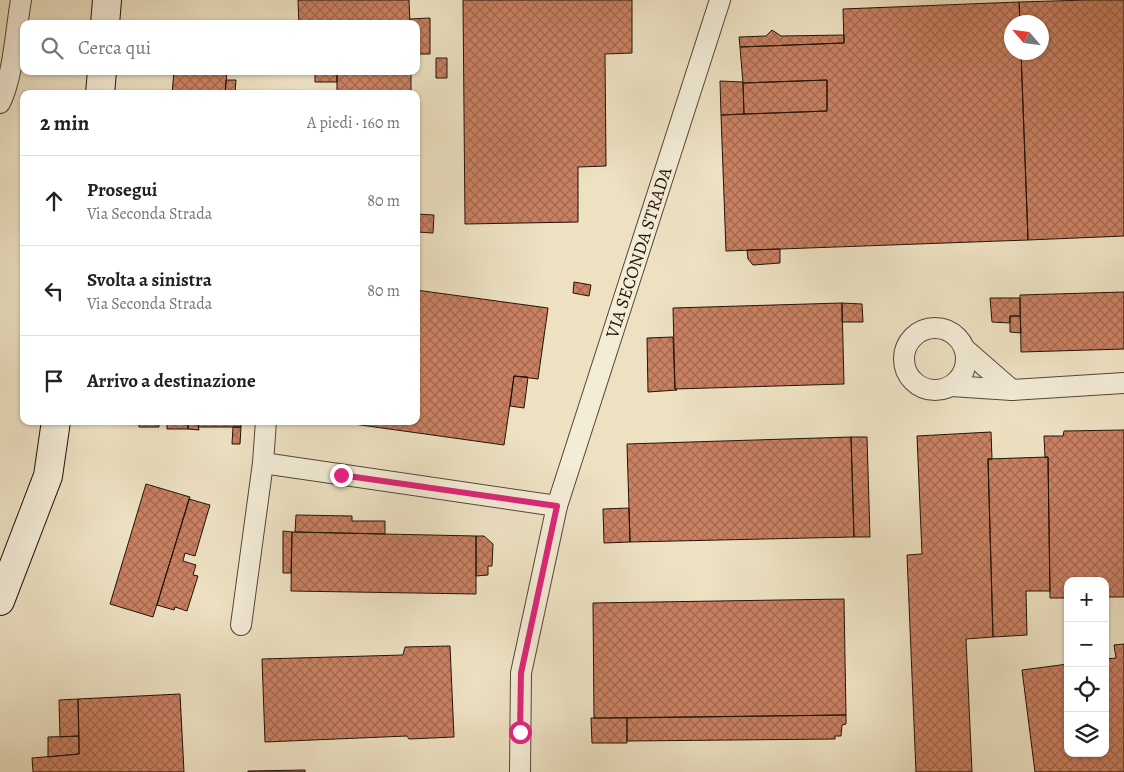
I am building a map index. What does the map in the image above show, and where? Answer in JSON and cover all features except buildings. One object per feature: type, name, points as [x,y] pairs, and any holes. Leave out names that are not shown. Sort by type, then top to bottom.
[{"type":"main road","points":[[105,20],[107,0]]},
{"type":"main road","points":[[100,90],[102,75]]},
{"type":"main road","points":[[0,600],[48,476],[55,425]]},
{"type":"street","points":[[0,103],[11,63],[21,0]]},
{"type":"street","name":"VIA SECONDA STRADA","points":[[520,772],[521,673],[557,506],[720,0]]},
{"type":"street","points":[[966,349],[965,371],[959,380],[942,390],[932,390],[914,382],[904,364],[904,355],[912,337],[922,330],[932,327],[942,328],[953,332],[966,349],[1012,390]]},
{"type":"street","points":[[951,386],[1012,390],[1124,383]]},
{"type":"street","points":[[241,626],[263,463],[266,425]]},
{"type":"street","points":[[263,463],[557,506]]},
{"type":"route","points":[[341,475],[557,506],[521,673],[520,732]]}]
